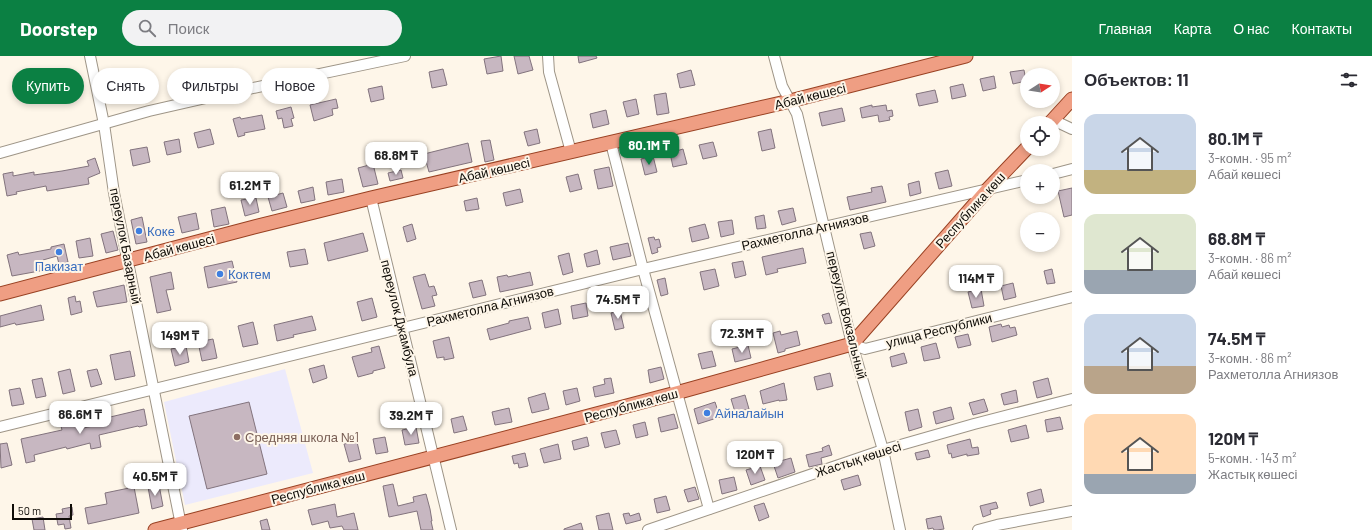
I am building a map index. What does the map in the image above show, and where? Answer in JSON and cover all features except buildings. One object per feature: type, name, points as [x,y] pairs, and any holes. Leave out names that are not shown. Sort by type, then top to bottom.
[{"type":"main road","name":"Абай көшесі","points":[[0,294],[254,227],[371,198],[790,101],[966,56]]},
{"type":"main road","points":[[1057,116],[1072,99]]},
{"type":"main road","name":"Республика көш","points":[[155,530],[182,527],[433,457],[676,393],[852,344],[1020,156]]},
{"type":"street","name":"переулок Базарный","points":[[90,56],[104,124],[114,194],[129,260],[182,527]]},
{"type":"street","points":[[0,153],[149,111],[405,56]]},
{"type":"street","points":[[548,56],[549,72],[571,152]]},
{"type":"street","name":"переулок Вокзальный","points":[[774,56],[782,86],[797,114],[852,344],[883,450],[900,530]]},
{"type":"street","points":[[1060,124],[1072,129]]},
{"type":"street","points":[[611,143],[676,393],[709,509]]},
{"type":"street","points":[[1060,172],[1072,169]]},
{"type":"street","name":"Рахметолла Агниязов","points":[[0,427],[643,269],[1020,182]]},
{"type":"street","name":"переулок Джамбула","points":[[371,198],[451,530]]},
{"type":"street","name":"улица Республики","points":[[852,344],[864,348],[1072,297]]},
{"type":"street","name":"Жастық көшесі","points":[[648,530],[883,450],[974,424],[1072,399]]},
{"type":"street","points":[[978,530],[1072,511]]},
{"type":"shaded area","name":"Средняя школа №1","points":[[285,369],[313,473],[185,505],[164,402]]},
{"type":"place","name":"Коке","points":[[139,231]]},
{"type":"place","name":"Пакизат","points":[[59,252]]},
{"type":"place","name":"Коктем","points":[[220,274]]},
{"type":"place","name":"Айналайын","points":[[707,413]]},
{"type":"place","name":"Средняя школа №1","points":[[237,437]]}]
